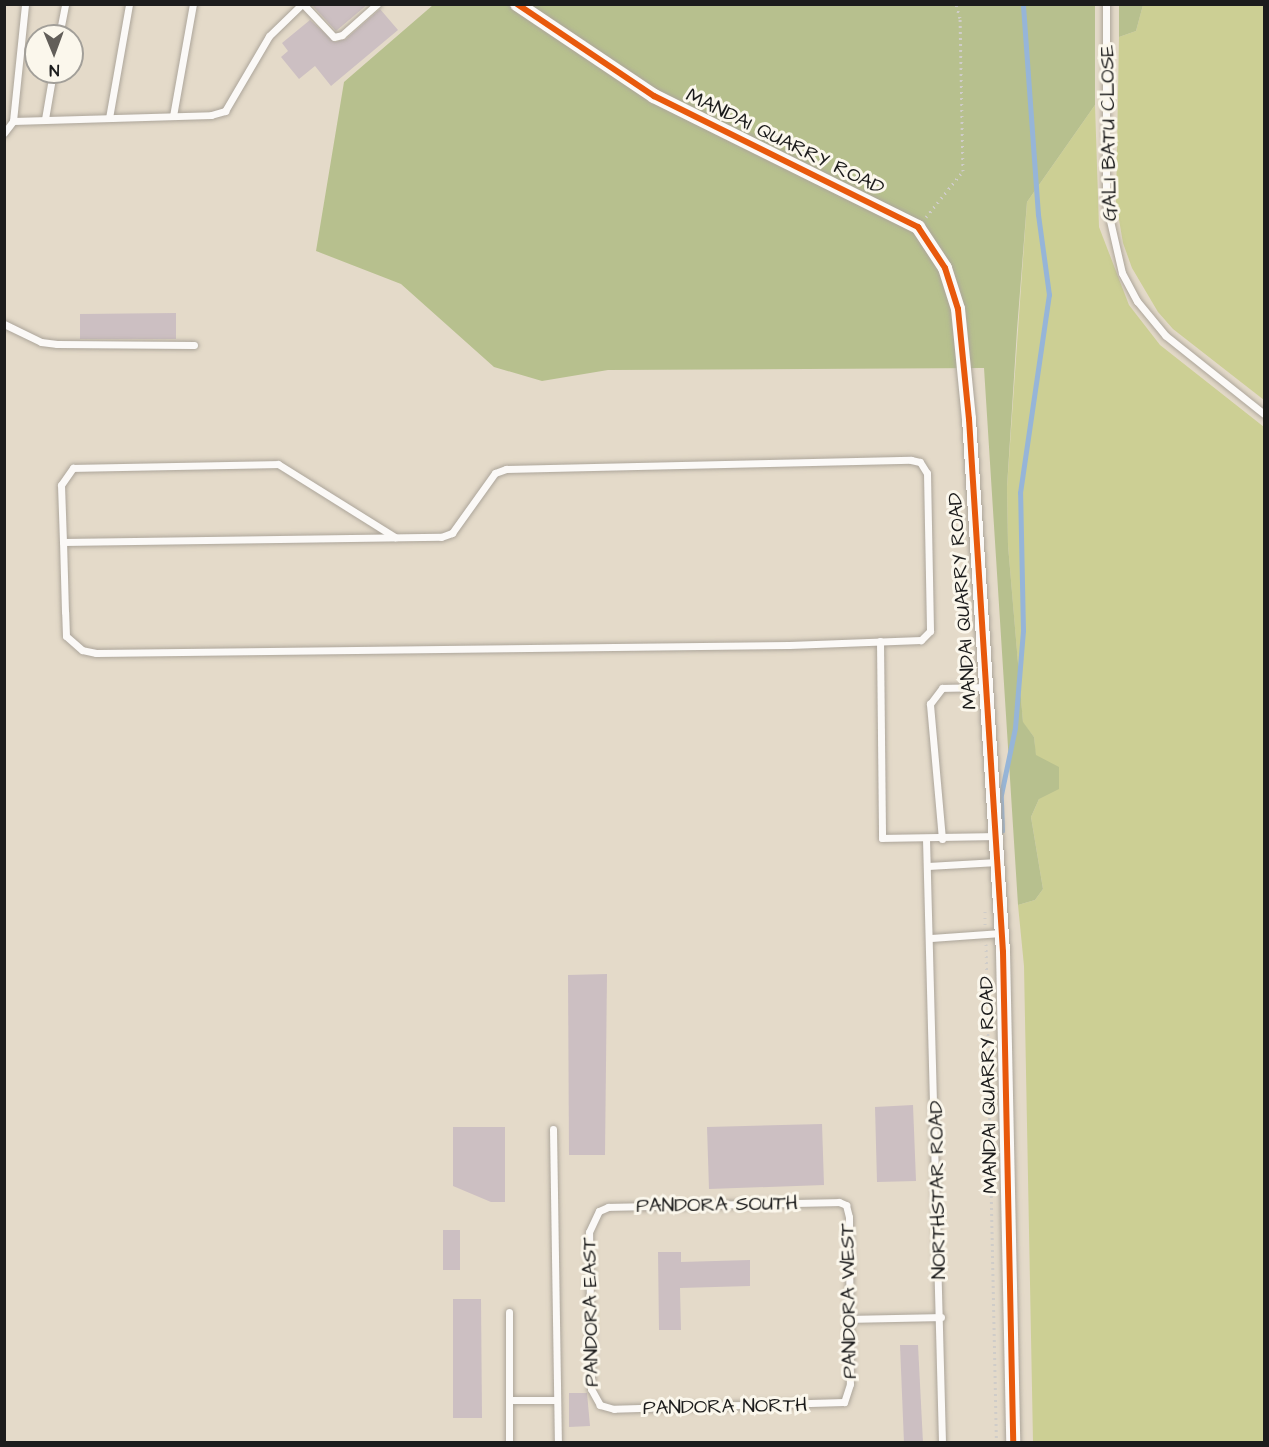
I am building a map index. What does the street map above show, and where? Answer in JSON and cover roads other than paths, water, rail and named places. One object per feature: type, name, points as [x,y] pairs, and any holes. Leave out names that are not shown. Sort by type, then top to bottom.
[{"type":"street","name":"MANDAI QUARRY ROAD","points":[[517,4],[654,96],[918,227],[945,268],[958,309],[969,419],[1001,933],[1013,1443]]},
{"type":"lane","points":[[4,133],[13,120],[25,4]]},
{"type":"lane","points":[[61,24],[65,4]]},
{"type":"lane","points":[[109,118],[129,4]]},
{"type":"lane","points":[[173,116],[193,4]]},
{"type":"lane","points":[[13,120],[211,115],[225,111],[269,36],[302,4],[331,35],[338,36],[377,4]]},
{"type":"lane","name":"GALI BATU CLOSE","points":[[1106,4],[1106,203],[1122,273],[1137,301],[1166,336],[1264,414]]},
{"type":"lane","points":[[45,119],[51,84]]},
{"type":"lane","points":[[4,324],[41,342],[57,344],[194,345]]},
{"type":"lane","points":[[63,542],[441,537],[452,533],[495,473],[506,469],[911,460],[920,462],[927,473],[930,631],[921,640],[96,652],[82,650],[66,636],[63,542],[62,479],[80,466],[278,464],[395,537]]},
{"type":"lane","points":[[880,641],[880,831],[882,838],[889,840],[994,836]]},
{"type":"lane","points":[[942,838],[930,704],[942,688],[986,687]]},
{"type":"lane","name":"NORTHSTAR ROAD","points":[[926,839],[931,938],[942,1443]]},
{"type":"lane","points":[[928,866],[996,862]]},
{"type":"lane","points":[[931,938],[1001,933]]},
{"type":"lane","points":[[553,1129],[558,1443]]},
{"type":"lane","name":"PANDORA SOUTH","points":[[592,1218],[608,1207],[846,1205]]},
{"type":"lane","name":"PANDORA WEST","points":[[846,1205],[849,1319],[848,1397]]},
{"type":"lane","name":"PANDORA EAST","points":[[592,1218],[589,1232],[591,1389],[600,1405]]},
{"type":"lane","points":[[509,1312],[509,1443]]},
{"type":"lane","points":[[849,1319],[941,1317]]},
{"type":"lane","name":"PANDORA NORTH","points":[[600,1405],[614,1409],[834,1405],[848,1397]]},
{"type":"lane","points":[[509,1400],[558,1400]]},
{"type":"waterway","points":[[1002,831],[1001,795],[1015,728],[1023,631],[1020,493],[1049,295],[1038,215],[1023,4]]}]
